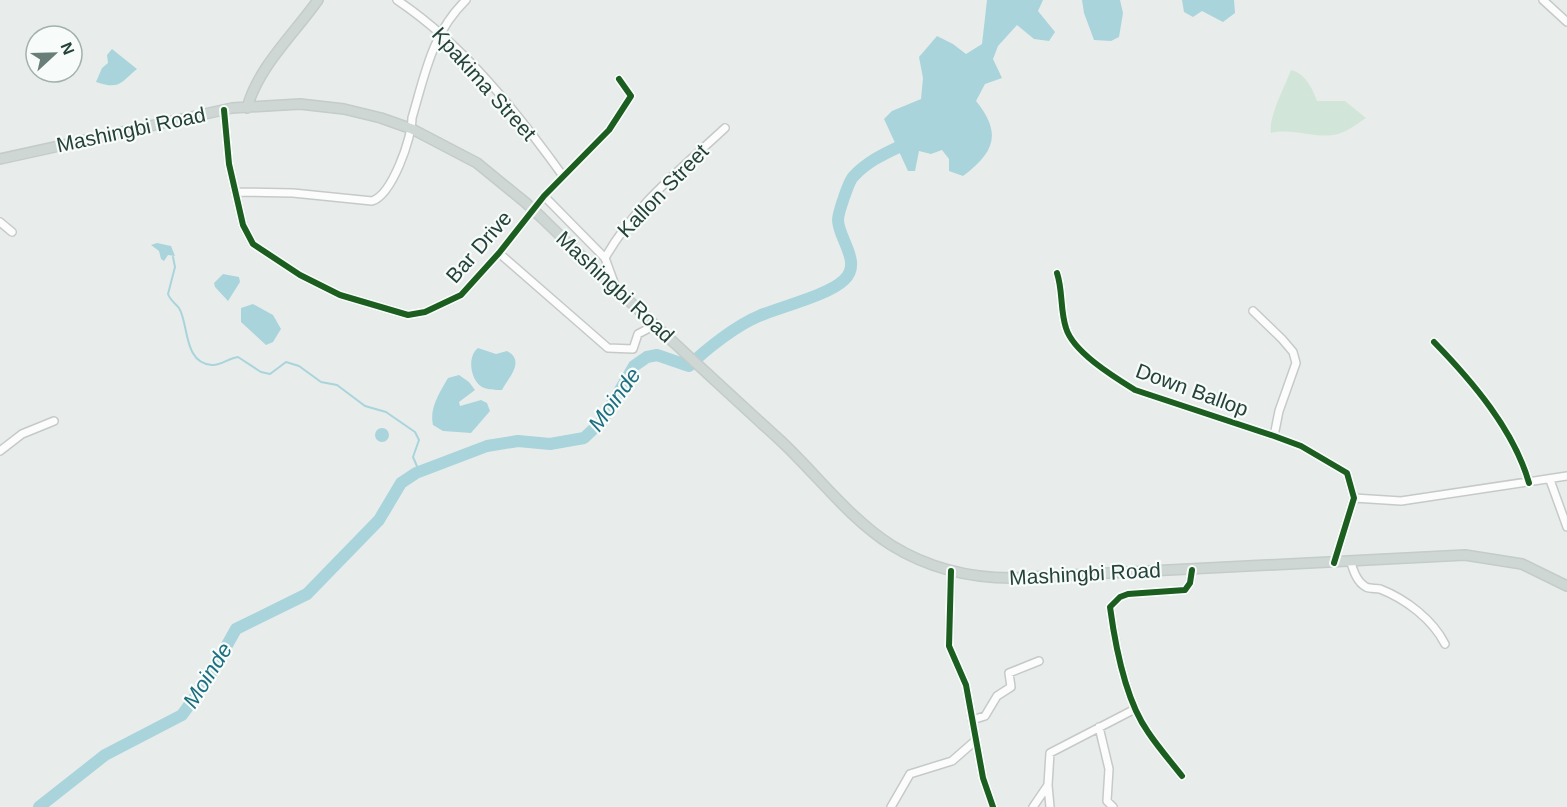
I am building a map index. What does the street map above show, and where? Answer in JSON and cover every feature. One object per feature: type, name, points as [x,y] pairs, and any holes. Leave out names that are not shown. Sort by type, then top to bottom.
[{"type":"main road","points":[[247,108],[252,88],[318,0]]},
{"type":"main road","name":"Mashingbi Road","points":[[0,159],[224,110],[300,104],[344,109],[381,118],[412,129],[477,163],[526,203],[781,442],[872,531],[892,546],[951,571],[987,578],[1012,578],[1351,563],[1446,555],[1522,564],[1567,586]]},
{"type":"street","name":"Kpakima Street","points":[[397,0],[440,31],[492,88],[563,176]]},
{"type":"street","points":[[235,192],[377,200],[393,179],[412,129],[416,103],[440,31],[466,0]]},
{"type":"street","points":[[1543,0],[1567,22]]},
{"type":"street","name":"Bar Drive","points":[[224,110],[229,164],[247,235],[267,254],[340,295],[408,315],[425,312],[461,295],[499,253],[544,196],[609,130],[631,96],[619,79]]},
{"type":"street","name":"Kallon Street","points":[[605,258],[633,216],[667,180],[725,128]]},
{"type":"street","points":[[544,196],[605,258],[616,288]]},
{"type":"street","points":[[0,222],[12,231]]},
{"type":"street","points":[[499,253],[608,348],[633,349],[638,334],[654,325]]},
{"type":"street","name":"Down Ballop","points":[[1057,273],[1066,329],[1070,339],[1100,366],[1135,390],[1301,446],[1347,473],[1354,498]]},
{"type":"street","points":[[1253,311],[1293,352],[1296,363],[1279,411],[1274,436]]},
{"type":"street","points":[[1434,342],[1480,396],[1515,448],[1529,483]]},
{"type":"street","points":[[0,451],[22,434],[54,421]]},
{"type":"street","points":[[1334,563],[1354,498],[1401,501],[1567,476]]},
{"type":"street","points":[[1550,480],[1567,526]]},
{"type":"street","points":[[1351,563],[1356,577],[1366,586],[1380,589],[1425,617],[1438,630],[1445,644]]},
{"type":"street","points":[[1182,776],[1147,731],[1136,709],[1113,633],[1110,607],[1120,597],[1128,594],[1185,590],[1190,583],[1192,570]]},
{"type":"street","points":[[951,571],[949,646],[966,685],[976,740],[993,807]]},
{"type":"street","points":[[972,720],[985,716],[997,696],[1011,687],[1009,673],[1038,661]]},
{"type":"street","points":[[1050,807],[1048,785],[1050,753],[1136,709]]},
{"type":"street","points":[[1099,727],[1110,769],[1107,801],[1113,807]]},
{"type":"street","points":[[891,807],[910,774],[952,761],[976,740]]},
{"type":"street","points":[[1033,807],[1048,785]]},
{"type":"green space","points":[[1291,70],[1304,78],[1317,101],[1345,101],[1366,118],[1348,130],[1333,135],[1271,133],[1274,111]]},
{"type":"water","points":[[987,0],[1043,0],[1038,11],[1055,32],[1049,41],[1034,39],[1017,25],[998,46],[993,59],[1002,78],[985,84],[976,101],[989,123],[992,132],[991,142],[982,159],[974,167],[963,176],[949,171],[949,159],[942,150],[931,154],[919,151],[915,171],[908,171],[884,119],[892,111],[921,99],[923,78],[919,57],[937,36],[966,54],[982,44]]},
{"type":"water","points":[[1082,0],[1120,0],[1123,13],[1119,37],[1111,41],[1094,40],[1084,13]]},
{"type":"water","points":[[1182,0],[1234,0],[1235,13],[1223,22],[1202,11],[1193,17],[1184,12]]},
{"type":"water","points":[[112,49],[137,69],[119,84],[96,82],[102,68],[108,63],[107,55]]},
{"type":"water","points":[[157,243],[171,246],[175,256],[168,255],[164,261],[161,259],[159,251],[151,245]]},
{"type":"water","points":[[223,274],[239,277],[240,282],[228,301],[214,283]]},
{"type":"water","points":[[253,304],[273,315],[281,329],[273,342],[266,345],[241,322],[241,308]]},
{"type":"water","points":[[478,348],[496,354],[507,351],[515,360],[514,370],[502,390],[484,388],[475,379],[471,362]]},
{"type":"water","points":[[459,375],[475,390],[459,402],[460,406],[481,400],[487,403],[490,411],[471,433],[443,431],[433,425],[434,406],[439,395],[448,378]]},
{"type":"water","points":[[379,428],[385,428],[389,435],[385,442],[379,442],[375,438],[375,432]]},
{"type":"waterway","name":"Moinde","points":[[39,807],[105,755],[182,715],[208,679],[236,629],[307,594],[379,520],[401,483],[416,473],[487,446],[518,441],[550,444],[584,438],[602,421],[634,366],[647,357],[657,355],[689,366],[722,338],[750,320],[816,296],[844,280],[851,266],[838,220],[851,180],[873,160],[911,141]]},
{"type":"waterway","points":[[173,257],[175,267],[168,294],[179,308],[188,342],[196,358],[203,363],[215,365],[238,357],[261,372],[270,374],[286,362],[299,366],[321,382],[337,385],[365,406],[386,412],[415,432],[419,440],[413,457],[419,471]]},
{"type":"cycle path","points":[[224,110],[229,164],[243,225],[253,244],[300,275],[340,295],[408,315],[425,312],[461,295],[499,253],[544,196],[609,130],[631,96],[619,79]]},
{"type":"cycle path","points":[[1057,273],[1064,321],[1070,337],[1085,355],[1106,371],[1135,390],[1301,446],[1347,473],[1354,498],[1334,563]]},
{"type":"cycle path","points":[[1434,342],[1490,407],[1513,444],[1529,483]]},
{"type":"cycle path","points":[[1182,776],[1148,732],[1133,705],[1118,655],[1110,607],[1120,597],[1128,594],[1185,590],[1190,583],[1192,570]]},
{"type":"cycle path","points":[[951,571],[949,646],[966,685],[983,778],[993,807]]}]
